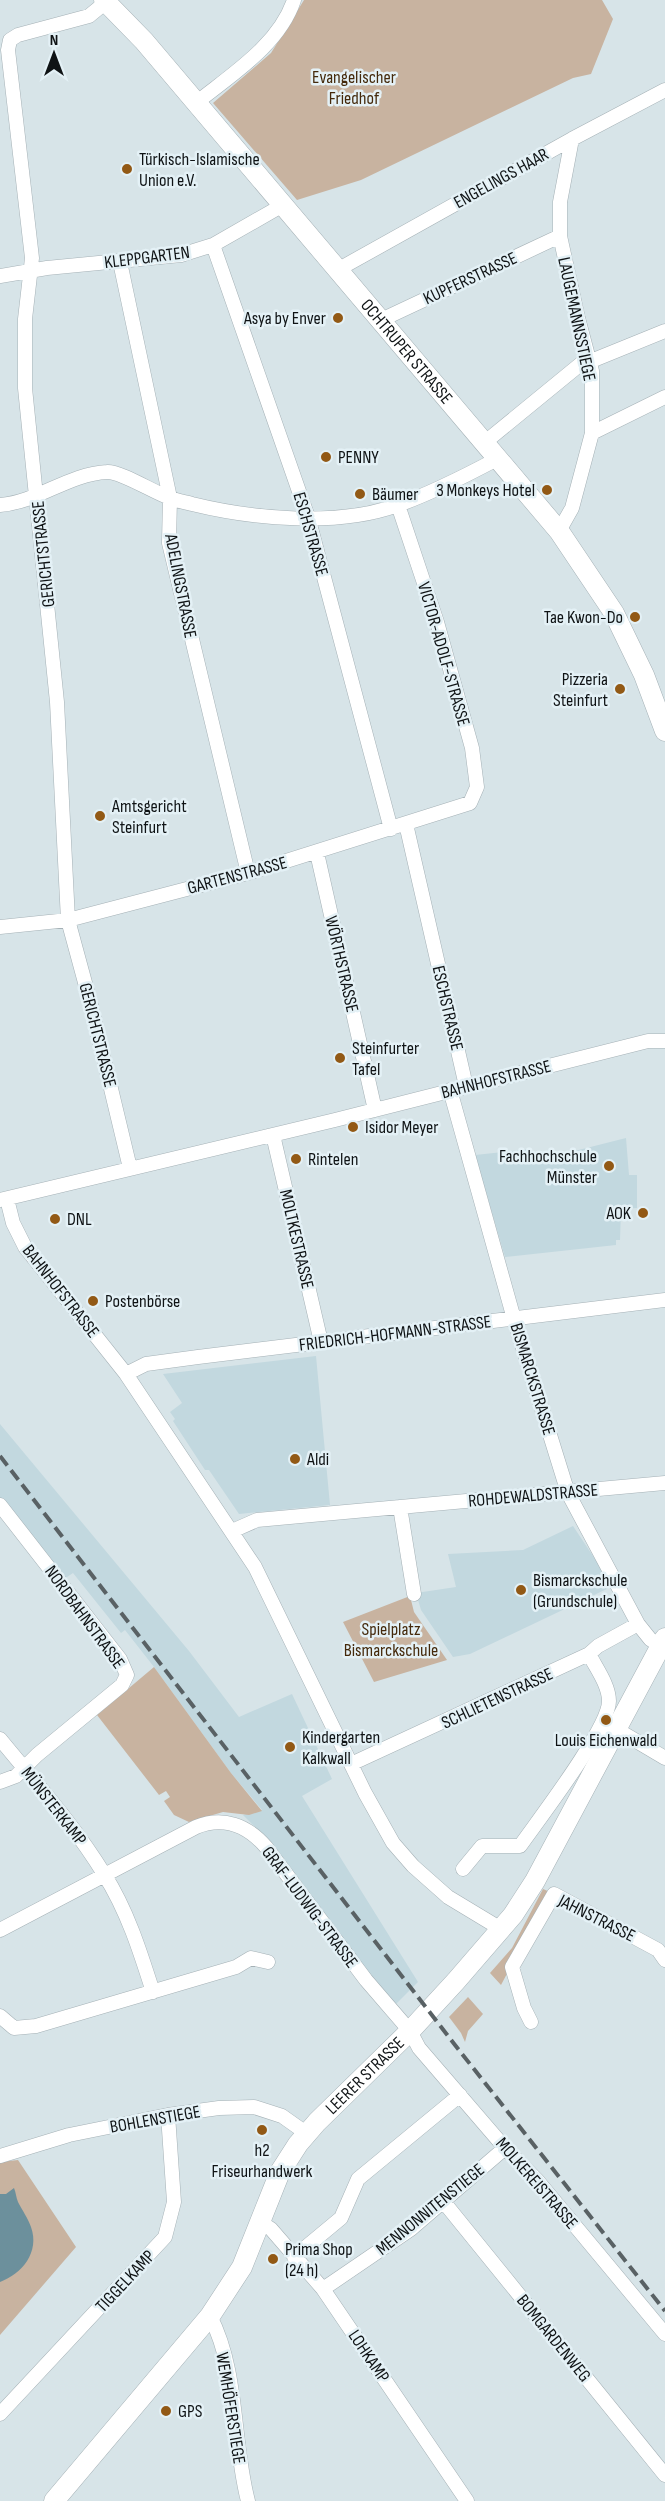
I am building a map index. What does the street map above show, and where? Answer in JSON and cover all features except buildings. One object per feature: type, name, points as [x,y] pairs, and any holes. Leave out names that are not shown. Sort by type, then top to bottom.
[{"type":"street","name":"OCHTRUPER STRASSE","points":[[105,1],[144,41],[559,531],[614,613],[644,675],[665,731]]},
{"type":"street","name":"GERICHTSTRASSE","points":[[105,1],[90,16],[18,35],[10,40],[8,50],[32,271],[25,319],[25,388],[57,702],[68,920],[130,1168]]},
{"type":"street","points":[[196,103],[260,52],[283,22],[293,1]]},
{"type":"street","name":"ENGELINGS HAAR","points":[[339,269],[572,139],[665,90]]},
{"type":"street","name":"LAUGEMANNSSTIEGE","points":[[559,531],[572,508],[592,433],[592,370],[560,236],[560,201],[572,139]]},
{"type":"street","name":"KLEPPGARTEN","points":[[0,276],[181,255],[213,245],[283,205]]},
{"type":"street","name":"KUPFERSTRASSE","points":[[381,320],[560,236]]},
{"type":"street","name":"ESCHSTRASSE","points":[[213,245],[308,517],[391,829]]},
{"type":"street","name":"ADELINGSTRASSE","points":[[120,262],[170,498],[169,543],[248,873]]},
{"type":"street","points":[[484,443],[583,362],[665,331]]},
{"type":"street","points":[[592,433],[665,397]]},
{"type":"street","points":[[0,505],[18,504],[74,478],[110,471],[170,498],[228,513],[268,517],[359,515],[398,505],[451,483],[497,459]]},
{"type":"street","name":"VICTOR-ADOLF-STRASSE","points":[[398,505],[437,622],[472,747],[477,787],[470,803]]},
{"type":"street","name":"GARTENSTRASSE","points":[[0,927],[68,920],[248,873],[470,803]]},
{"type":"street","name":"ESCHSTRASSE","points":[[406,824],[466,1086]]},
{"type":"street","name":"WÖRTHSTRASSE","points":[[317,853],[375,1110]]},
{"type":"street","name":"BAHNHOFSTRASSE","points":[[501,1929],[448,1897],[403,1855],[380,1823],[267,1588],[232,1531],[126,1374],[26,1247],[4,1200],[648,1041],[665,1041]]},
{"type":"street","name":"BISMARCKSTRASSE","points":[[450,1090],[514,1318],[568,1493],[638,1624],[650,1639],[663,1642]]},
{"type":"street","name":"MOLTKESTRASSE","points":[[273,1135],[321,1342]]},
{"type":"street","name":"FRIEDRICH-HOFMANN-STRASSE","points":[[126,1374],[146,1365],[665,1300]]},
{"type":"street","name":"ROHDEWALDSTRASSE","points":[[232,1531],[257,1520],[665,1483]]},
{"type":"street","name":"NORDBAHNSTRASSE","points":[[0,1505],[120,1659],[127,1675],[122,1685],[23,1768]]},
{"type":"street","points":[[400,1507],[414,1594]]},
{"type":"street","name":"SCHLIETENSTRASSE","points":[[351,1764],[588,1654],[638,1624]]},
{"type":"street","name":"LEERER STRASSE","points":[[54,2501],[210,2316],[242,2267],[280,2172],[306,2133],[410,2031],[501,1929],[535,1881],[663,1642]]},
{"type":"street","points":[[463,1869],[482,1846],[520,1846],[596,1736],[608,1712],[610,1698],[588,1654]]},
{"type":"street","points":[[616,1729],[665,1758]]},
{"type":"street","name":"MÜNSTERKAMP","points":[[0,1739],[78,1835],[105,1875],[134,1933],[153,1992]]},
{"type":"street","points":[[0,1782],[16,1776],[23,1768]]},
{"type":"street","name":"GRAF-LUDWIG-STRASSE","points":[[0,1930],[182,1834],[204,1824],[222,1821],[237,1825],[253,1835],[295,1885],[366,1980],[410,2031]]},
{"type":"street","name":"JAHNSTRASSE","points":[[531,2022],[524,2008],[512,1967],[554,1894],[663,1949]]},
{"type":"street","points":[[0,2016],[14,2028],[36,2026],[236,1967],[251,1958],[268,1962]]},
{"type":"street","name":"MOLKEREISTRASSE","points":[[410,2031],[419,2048],[505,2148],[537,2180],[665,2334]]},
{"type":"street","points":[[294,2257],[341,2218],[358,2179],[460,2095]]},
{"type":"street","name":"BOHLENSTIEGE","points":[[0,2156],[69,2135],[168,2115],[219,2108],[254,2107],[282,2116],[306,2133]]},
{"type":"street","name":"TIGGELKAMP","points":[[0,2414],[165,2237],[174,2202],[168,2115]]},
{"type":"street","name":"MENNONNITENSTIEGE","points":[[323,2289],[411,2229],[505,2148]]},
{"type":"street","name":"BOMGARDENWEG","points":[[443,2201],[665,2475]]},
{"type":"street","name":"LOHKAMP","points":[[259,2221],[271,2229],[323,2289],[467,2501]]},
{"type":"street","name":"WEMHÖFERSTIEGE","points":[[210,2316],[226,2358],[237,2447],[248,2501]]},
{"type":"shaded area","points":[[626,1138],[629,1175],[637,1175],[637,1208],[621,1209],[620,1240],[616,1240],[616,1245],[505,1257],[475,1155],[530,1149],[543,1159]]},
{"type":"shaded area","points":[[316,1356],[330,1505],[239,1514],[209,1470],[205,1470],[173,1421],[175,1419],[170,1412],[182,1403],[163,1374]]},
{"type":"shaded area","points":[[0,1424],[189,1651],[239,1717],[292,1694],[332,1779],[302,1796],[418,1982],[396,2004],[382,1993],[267,1839],[243,1815],[262,1810],[231,1773],[154,1667],[125,1630],[121,1633],[73,1573],[64,1579],[0,1498]]},
{"type":"shaded area","name":"Bismarckschule (Grundschule)","points":[[573,1526],[613,1586],[470,1654],[453,1657],[421,1610],[416,1593],[456,1587],[448,1554],[523,1550]]},
{"type":"green space","name":"Evangelischer Friedhof","points":[[304,0],[602,0],[613,19],[591,74],[573,78],[361,180],[297,200],[213,103],[271,53]]},
{"type":"green space","name":"Spielplatz Bismarckschule","points":[[410,1596],[414,1612],[447,1660],[374,1682],[343,1622]]},
{"type":"green space","points":[[154,1667],[231,1773],[262,1811],[249,1815],[223,1812],[189,1822],[174,1815],[164,1801],[170,1797],[166,1791],[159,1795],[97,1715]]},
{"type":"green space","points":[[543,1889],[550,1892],[501,1985],[490,1973],[512,1948]]},
{"type":"green space","points":[[468,1997],[483,2014],[468,2031],[465,2042],[449,2017]]},
{"type":"green space","points":[[18,2160],[76,2247],[0,2335],[0,2162]]},
{"type":"water","points":[[14,2188],[18,2202],[31,2227],[33,2245],[22,2268],[0,2282],[0,2194],[6,2194]]},
{"type":"railway","points":[[0,1456],[455,2045],[665,2311]]},
{"type":"place","name":"Türkisch-Islamische Union e.V.","points":[[127,169]]},
{"type":"place","name":"Asya by Enver","points":[[338,318]]},
{"type":"place","name":"PENNY","points":[[326,457]]},
{"type":"place","name":"3 Monkeys Hotel","points":[[547,490]]},
{"type":"place","name":"Bäumer","points":[[360,494]]},
{"type":"place","name":"Tae Kwon-Do","points":[[635,617]]},
{"type":"place","name":"Pizzeria Steinfurt","points":[[620,689]]},
{"type":"place","name":"Amtsgericht Steinfurt","points":[[100,816]]},
{"type":"place","name":"Steinfurter Tafel","points":[[340,1058]]},
{"type":"place","name":"Isidor Meyer","points":[[353,1127]]},
{"type":"place","name":"Rintelen","points":[[296,1159]]},
{"type":"place","name":"Fachhochschule Münster","points":[[609,1166]]},
{"type":"place","name":"AOK","points":[[643,1213]]},
{"type":"place","name":"DNL","points":[[55,1219]]},
{"type":"place","name":"Postenbörse","points":[[93,1301]]},
{"type":"place","name":"Aldi","points":[[295,1459]]},
{"type":"place","name":"Bismarckschule (Grundschule)","points":[[521,1590]]},
{"type":"place","name":"Louis Eichenwald","points":[[606,1720]]},
{"type":"place","name":"Kindergarten Kalkwall","points":[[290,1747]]},
{"type":"place","name":"h2 Friseurhandwerk","points":[[262,2130]]},
{"type":"place","name":"Prima Shop (24 h)","points":[[273,2259]]},
{"type":"place","name":"GPS","points":[[166,2411]]}]
